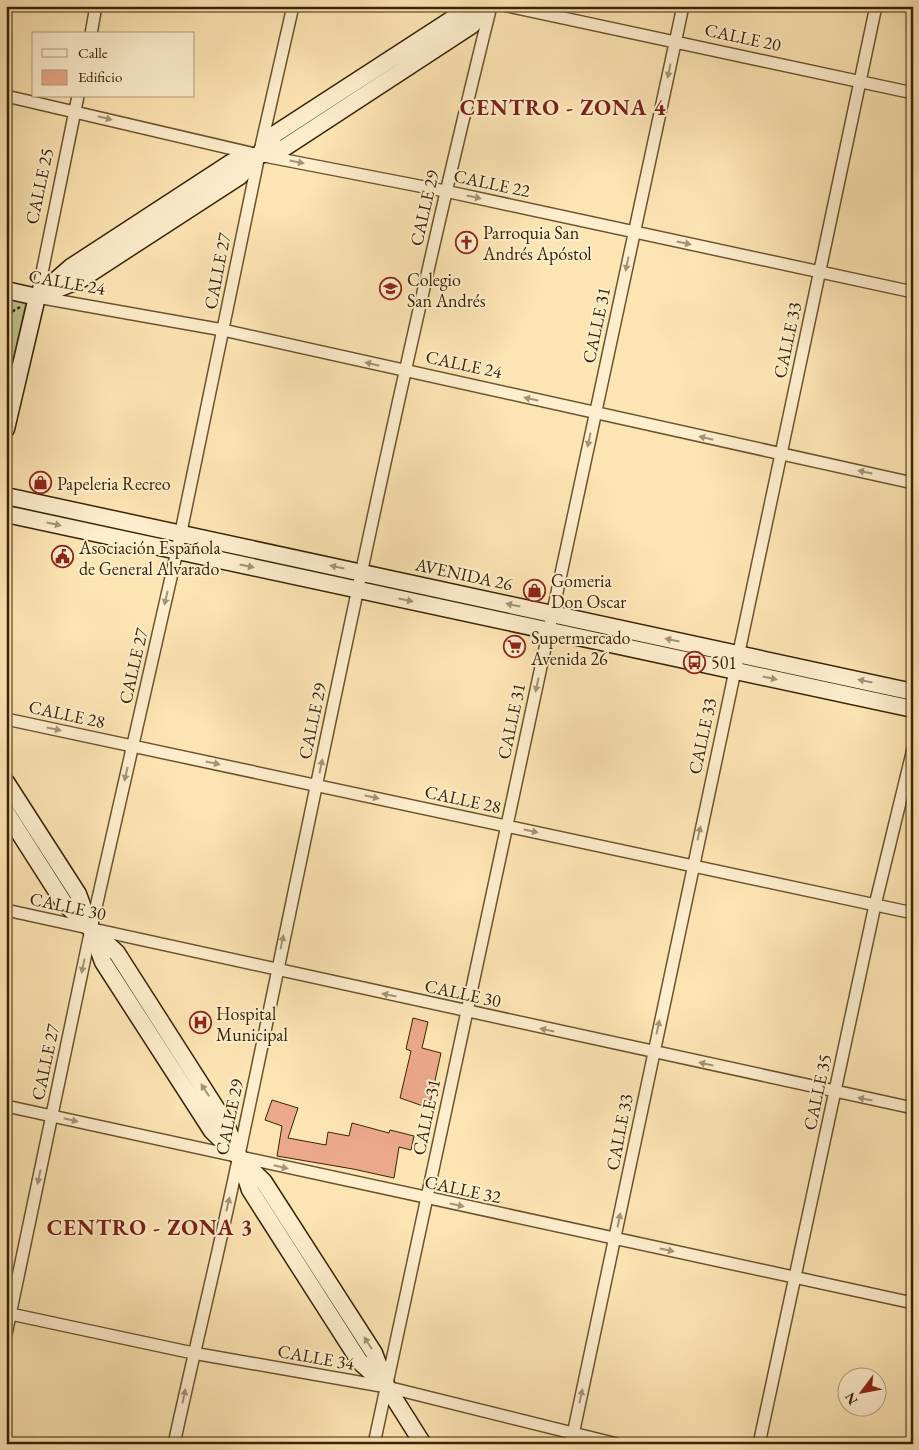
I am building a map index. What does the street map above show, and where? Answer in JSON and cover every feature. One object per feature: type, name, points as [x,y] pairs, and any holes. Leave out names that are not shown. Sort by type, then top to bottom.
[{"type":"main road","points":[[37,297],[80,280],[240,176],[275,134],[463,12],[481,6]]},
{"type":"main road","points":[[259,155],[284,148],[472,26],[490,6]]},
{"type":"main road","name":"CALLE 24","points":[[6,290],[37,297]]},
{"type":"main road","name":"CALLE 25","points":[[6,429],[37,297]]},
{"type":"main road","name":"AVENIDA 26","points":[[6,496],[913,692]]},
{"type":"main road","points":[[6,514],[913,709]]},
{"type":"main road","points":[[6,782],[78,894],[103,962],[212,1131],[238,1157],[250,1190],[360,1362],[387,1387],[423,1444]]},
{"type":"main road","points":[[6,812],[64,903],[91,929]]},
{"type":"street","points":[[91,32],[96,6]]},
{"type":"street","name":"CALLE 27","points":[[6,1334],[91,929],[181,534],[259,155],[292,6]]},
{"type":"street","name":"CALLE 29","points":[[174,1444],[238,1157],[276,971],[445,191],[490,6]]},
{"type":"street","name":"CALLE 20","points":[[507,6],[675,40],[913,92]]},
{"type":"street","name":"CALLE 31","points":[[374,1444],[683,6]]},
{"type":"street","name":"CALLE 33","points":[[572,1439],[876,6]]},
{"type":"street","name":"CALLE 22","points":[[6,96],[75,110],[259,155],[445,191],[913,292]]},
{"type":"street","name":"CALLE 25","points":[[37,297],[78,98]]},
{"type":"street","name":"CALLE 24","points":[[37,297],[224,330],[406,372],[913,483]]},
{"type":"street","name":"CALLE 28","points":[[6,719],[913,913]]},
{"type":"street","name":"CALLE 35","points":[[759,1444],[875,905],[913,749]]},
{"type":"street","name":"CALLE 30","points":[[6,910],[276,971],[913,1108]]},
{"type":"street","name":"CALLE 32","points":[[6,1106],[427,1199],[913,1303]]},
{"type":"street","name":"CALLE 34","points":[[9,1313],[193,1353],[387,1387],[572,1439],[617,1444]]},
{"type":"green space","points":[[6,298],[26,302],[6,391]]},
{"type":"building","points":[[413,1018],[428,1022],[422,1048],[441,1053],[429,1108],[400,1098],[411,1051],[406,1049]]},
{"type":"building","points":[[272,1100],[298,1108],[288,1138],[326,1145],[328,1132],[349,1136],[352,1123],[389,1133],[390,1130],[414,1136],[411,1150],[399,1147],[394,1178],[277,1156],[282,1126],[265,1120]]},
{"type":"place","name":"Parroquia San Andrés Apóstol","points":[[467,242]]},
{"type":"place","name":"Colegio San Andrés","points":[[391,289]]},
{"type":"place","name":"Papeleria Recreo","points":[[41,483]]},
{"type":"place","name":"Asociación Española de General Alvarado","points":[[63,557]]},
{"type":"place","name":"Gomeria Don Oscar","points":[[535,590]]},
{"type":"place","name":"Supermercado Avenida 26","points":[[515,647]]},
{"type":"place","name":"501","points":[[695,662]]},
{"type":"place","name":"Hospital Municipal","points":[[200,1023]]},
{"type":"district","name":"CENTRO - ZONA 4","points":[[563,107]]},
{"type":"district","name":"CENTRO - ZONA 3","points":[[150,1227]]}]
